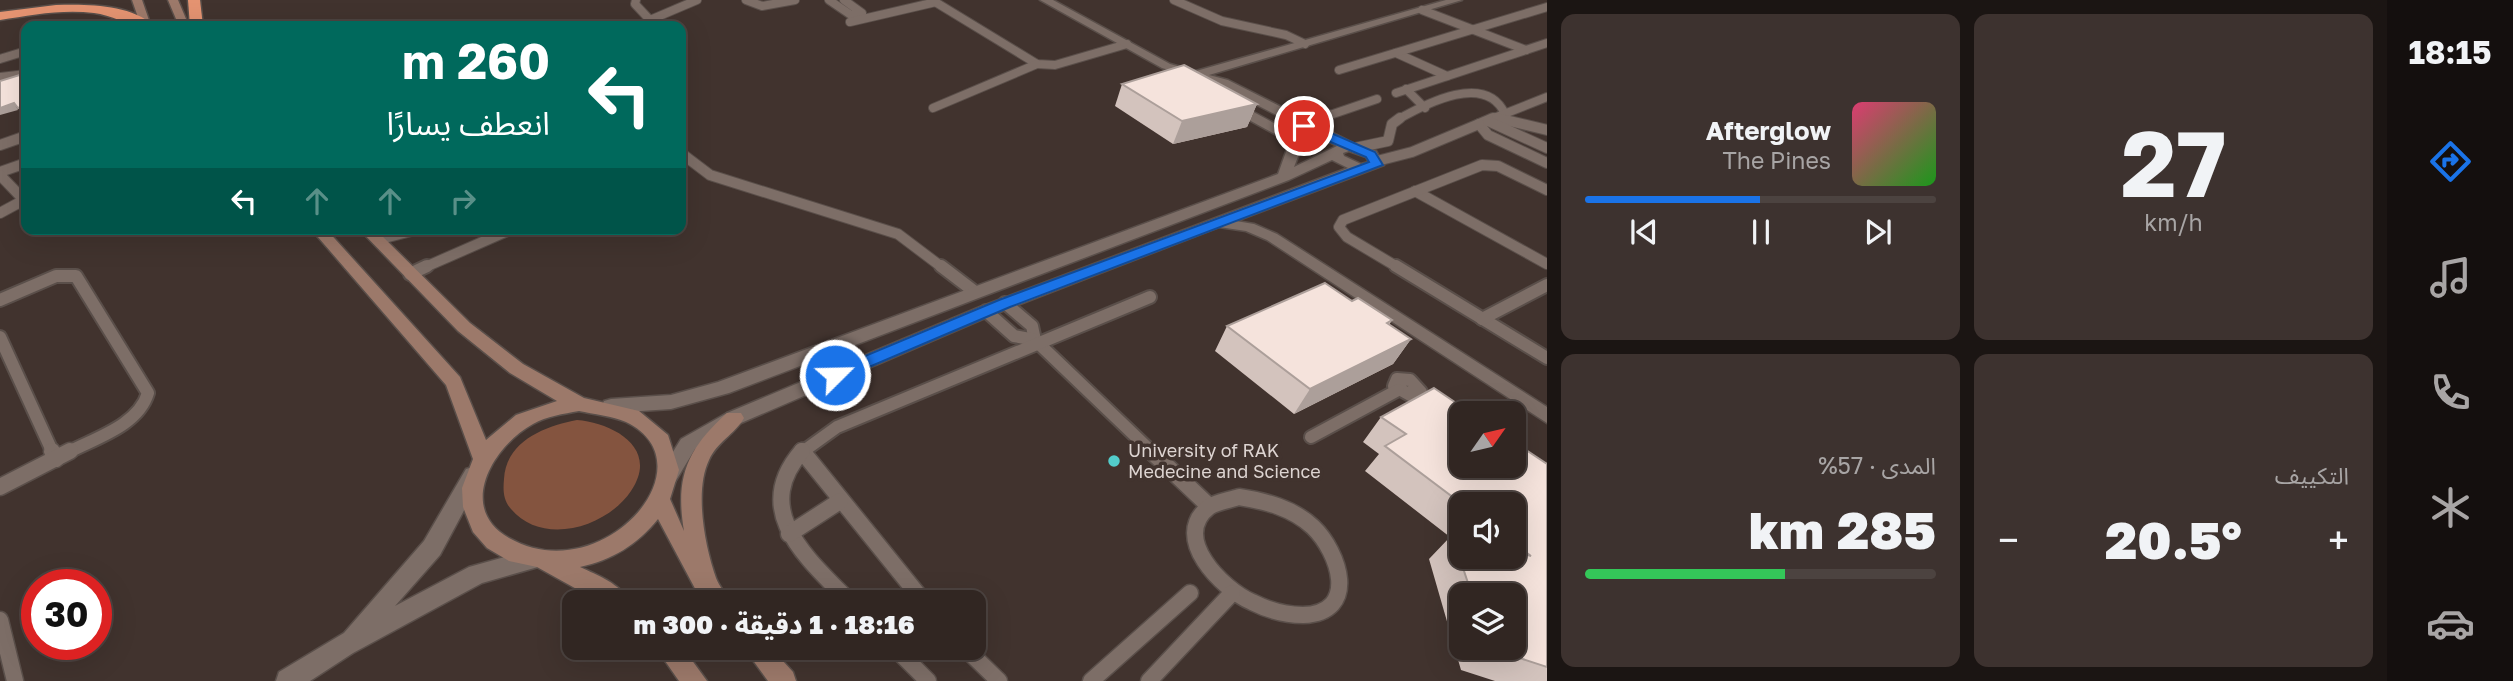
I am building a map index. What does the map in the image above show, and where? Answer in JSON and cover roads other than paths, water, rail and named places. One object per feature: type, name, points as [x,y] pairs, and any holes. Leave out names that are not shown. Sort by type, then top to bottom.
[{"type":"highway","points":[[0,4],[14,0]]},
{"type":"highway","points":[[0,15],[51,0]]},
{"type":"highway","points":[[194,0],[196,21]]},
{"type":"highway","points":[[0,15],[64,5],[100,5],[115,8],[137,21]]},
{"type":"main road","points":[[137,0],[144,21]]},
{"type":"main road","points":[[173,0],[182,21]]},
{"type":"main road","points":[[323,235],[454,382],[479,465]]},
{"type":"main road","points":[[371,235],[467,332],[508,366],[537,384],[579,404]]},
{"type":"main road","points":[[538,561],[581,559],[615,547],[643,526],[661,501],[668,476],[666,452],[655,431],[636,416],[611,406],[579,404],[550,408],[523,420],[500,436],[479,465],[471,500],[479,526],[500,547],[602,590]]},
{"type":"main road","points":[[712,590],[689,497],[699,453],[714,433],[734,418]]},
{"type":"main road","points":[[661,501],[675,535],[709,590]]},
{"type":"main road","points":[[678,660],[695,681]]},
{"type":"main road","points":[[766,660],[784,681]]},
{"type":"street","points":[[1037,0],[1188,77],[1214,96],[1287,136],[1294,149],[1284,177]]},
{"type":"street","points":[[1045,0],[1124,45]]},
{"type":"street","points":[[1188,77],[1457,0]]},
{"type":"street","points":[[668,476],[688,444],[734,418],[1005,303],[1360,168],[1373,167],[1377,161],[1371,154],[1347,150],[1224,83],[1188,77]]},
{"type":"street","points":[[611,406],[671,402],[722,388],[1284,177],[1347,150]]},
{"type":"street","points":[[1347,150],[1341,161],[1360,168]]},
{"type":"street","points":[[1266,204],[1263,215],[1280,234],[1546,411]]},
{"type":"street","points":[[1213,223],[1249,227],[1272,237],[1546,411]]},
{"type":"street","points":[[345,645],[432,548],[479,465]]},
{"type":"street","points":[[288,681],[345,645],[477,574],[538,561]]},
{"type":"lane","points":[[636,0],[635,4],[647,21]]},
{"type":"lane","points":[[652,21],[696,0]]},
{"type":"lane","points":[[747,0],[762,6],[795,0]]},
{"type":"lane","points":[[829,0],[851,15],[862,13],[844,0]]},
{"type":"lane","points":[[1174,0],[1222,21],[1271,31],[1305,44]]},
{"type":"lane","points":[[1538,0],[1547,5]]},
{"type":"lane","points":[[850,22],[934,1],[1037,64]]},
{"type":"lane","points":[[1339,70],[1547,5]]},
{"type":"lane","points":[[1429,6],[1526,50]]},
{"type":"lane","points":[[1401,91],[1547,43]]},
{"type":"lane","points":[[933,108],[1037,64],[1055,65],[1124,45]]},
{"type":"lane","points":[[1396,52],[1447,76]]},
{"type":"lane","points":[[0,59],[21,53]]},
{"type":"lane","points":[[0,77],[21,75]]},
{"type":"lane","points":[[1420,85],[1455,94]]},
{"type":"lane","points":[[1401,91],[1425,108]]},
{"type":"lane","points":[[1347,150],[1384,143],[1388,141],[1395,121],[1455,94],[1471,92],[1492,97],[1500,102],[1488,135],[1547,163]]},
{"type":"lane","points":[[1377,161],[1412,152],[1547,97]]},
{"type":"lane","points":[[1289,118],[1333,114],[1377,99]]},
{"type":"lane","points":[[1317,132],[1333,114]]},
{"type":"lane","points":[[1492,119],[1547,130]]},
{"type":"lane","points":[[1492,119],[1547,148]]},
{"type":"lane","points":[[0,145],[21,138]]},
{"type":"lane","points":[[686,157],[710,175],[898,234],[975,292]]},
{"type":"lane","points":[[1547,190],[1507,170],[1482,164],[1343,220],[1339,227],[1347,237],[1547,358]]},
{"type":"lane","points":[[21,165],[0,173],[21,197]]},
{"type":"lane","points":[[1415,191],[1547,264]]},
{"type":"lane","points":[[0,213],[21,202]]},
{"type":"lane","points":[[410,274],[498,235]]},
{"type":"lane","points":[[0,300],[56,276],[76,276],[148,393],[144,406],[130,420],[0,487]]},
{"type":"lane","points":[[1482,318],[1547,285]]},
{"type":"lane","points":[[838,590],[799,550],[789,534],[780,495],[783,476],[801,450],[837,427],[1150,297]]},
{"type":"lane","points":[[1005,303],[1032,326],[1037,343]]},
{"type":"lane","points":[[986,311],[1014,336],[1037,343],[1209,506]]},
{"type":"lane","points":[[0,337],[56,459]]},
{"type":"lane","points":[[1311,437],[1398,390],[1412,396],[1426,396]]},
{"type":"lane","points":[[801,450],[914,590]]},
{"type":"lane","points":[[1239,497],[1276,505],[1295,514],[1326,541],[1341,572],[1341,587],[1335,599],[1325,609],[1310,615],[1271,612],[1233,593],[1212,575],[1199,555],[1195,535],[1198,518],[1209,506],[1239,497]]},
{"type":"lane","points":[[789,534],[840,501]]},
{"type":"lane","points":[[1091,681],[1190,593]]},
{"type":"lane","points":[[1150,681],[1233,593]]},
{"type":"lane","points":[[0,620],[15,681]]},
{"type":"lane","points":[[907,660],[928,681]]},
{"type":"lane","points":[[977,660],[999,681]]},
{"type":"place","name":"University of RAK Medecine and Science","points":[[1114,461]]}]
